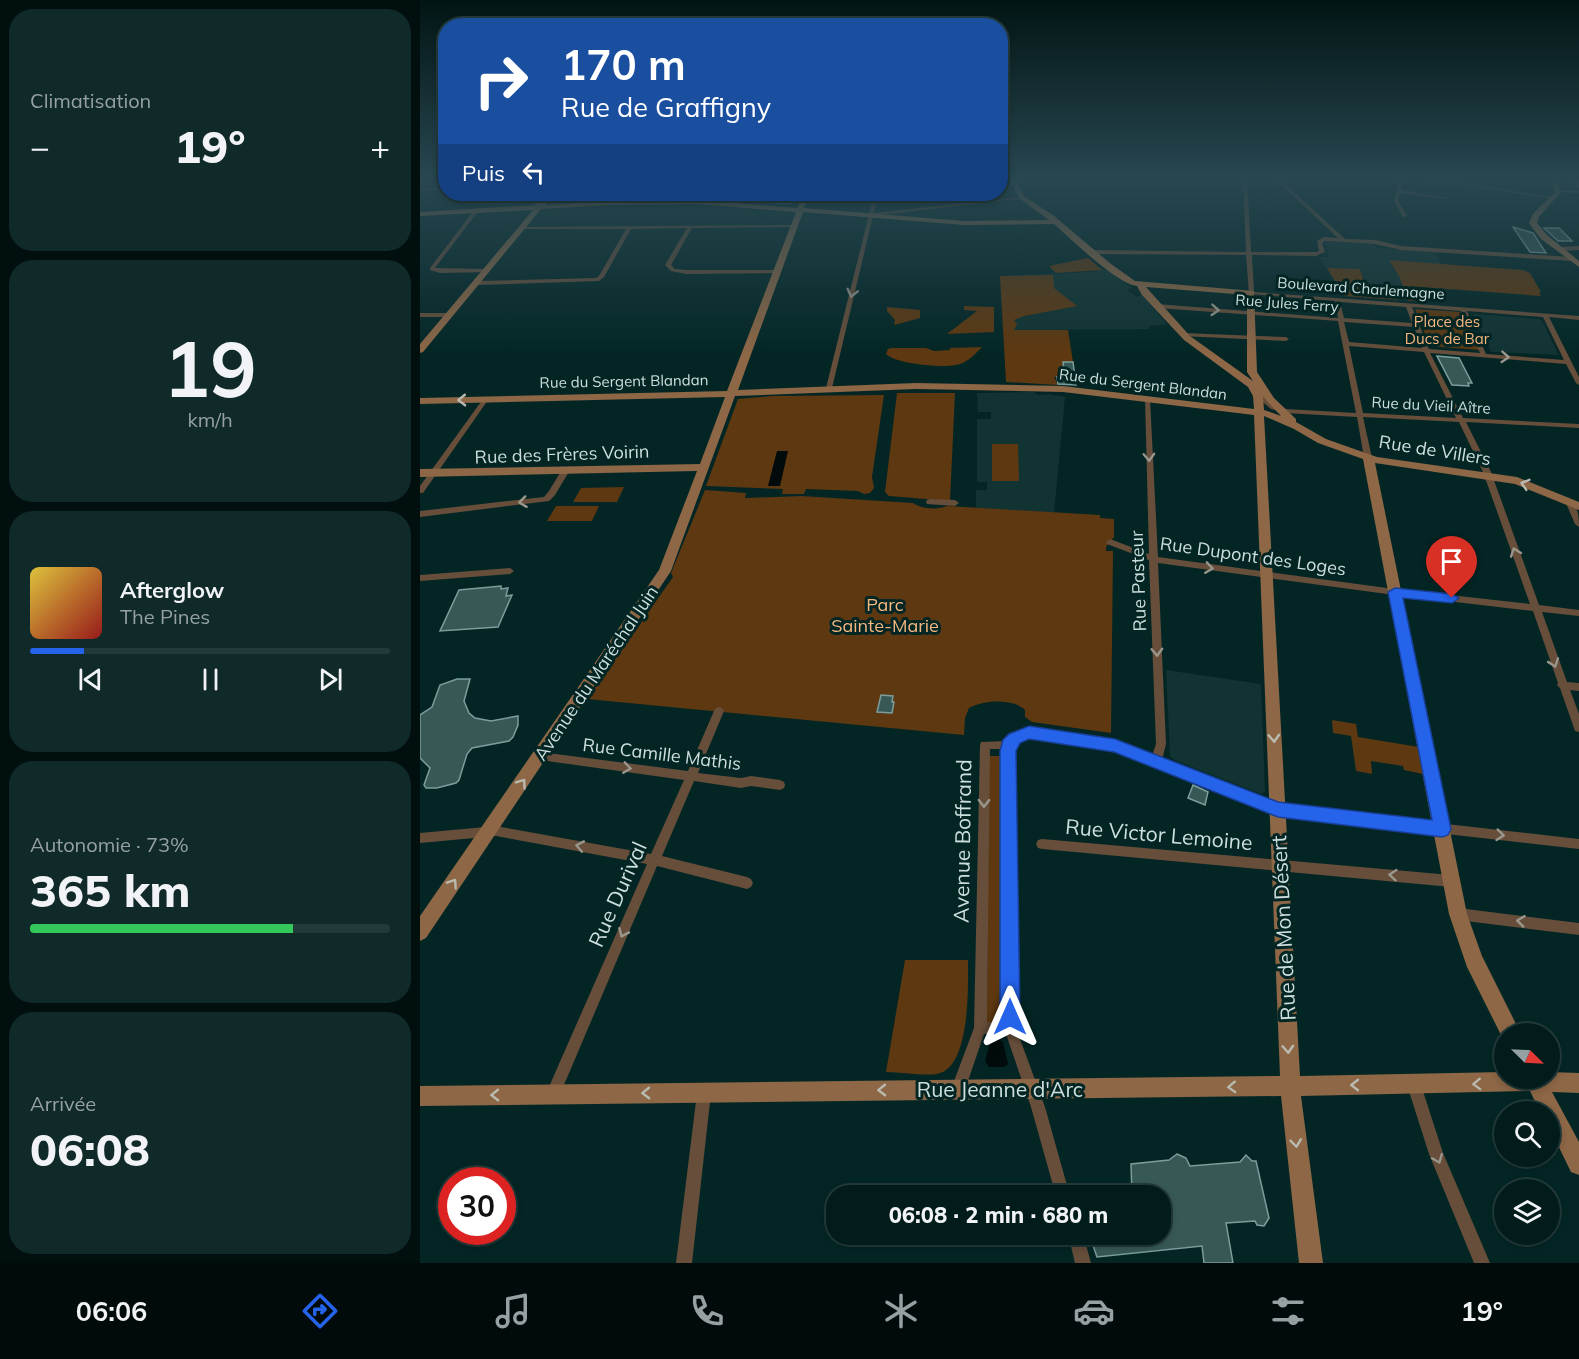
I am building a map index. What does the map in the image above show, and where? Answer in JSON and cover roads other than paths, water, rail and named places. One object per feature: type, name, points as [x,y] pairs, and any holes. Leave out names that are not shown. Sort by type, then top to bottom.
[{"type":"street","points":[[456,237],[432,269],[487,271]]},
{"type":"street","points":[[420,350],[516,237]]},
{"type":"street","points":[[477,283],[597,280],[601,277],[623,237]]},
{"type":"street","points":[[684,237],[668,265],[673,270],[686,272],[777,271]]},
{"type":"street","name":"Avenue du Maréchal Juin","points":[[420,932],[665,571],[790,237]]},
{"type":"street","points":[[830,388],[865,237]]},
{"type":"street","points":[[1074,237],[1108,266],[1129,281],[1141,285],[1140,287],[1183,335],[1252,385],[1258,396],[1270,406],[1281,410]]},
{"type":"street","points":[[1236,372],[1252,372],[1248,237]]},
{"type":"street","points":[[1339,237],[1342,240]]},
{"type":"street","points":[[1544,237],[1579,265]]},
{"type":"street","points":[[1091,252],[1319,254],[1322,252],[1320,240],[1342,240],[1383,243],[1401,248],[1572,259]]},
{"type":"street","points":[[1559,249],[1579,248]]},
{"type":"street","name":"Boulevard Charlemagne","points":[[1141,285],[1579,318]]},
{"type":"street","points":[[1152,286],[1154,303]]},
{"type":"street","points":[[1337,299],[1458,914],[1474,960],[1506,1023]]},
{"type":"street","name":"Rue Jules Ferry","points":[[1154,303],[1251,313],[1415,325]]},
{"type":"street","points":[[1408,305],[1426,350],[1488,476],[1579,728]]},
{"type":"street","points":[[1463,309],[1470,325]]},
{"type":"street","points":[[420,315],[450,315]]},
{"type":"street","points":[[1545,315],[1579,383]]},
{"type":"street","points":[[1183,335],[1286,339]]},
{"type":"street","points":[[1476,338],[1484,355]]},
{"type":"street","points":[[1346,344],[1568,362]]},
{"type":"street","name":"Rue de Villers","points":[[1252,372],[1270,400],[1293,425],[1322,441],[1368,458],[1526,483],[1574,503]]},
{"type":"street","name":"Rue du Sergent Blandan","points":[[420,401],[730,393],[830,388],[1025,387],[1147,399],[1258,418]]},
{"type":"street","name":"Rue de Mon Désert","points":[[1258,396],[1290,1085],[1311,1263]]},
{"type":"street","name":"Rue Pasteur","points":[[1147,399],[1161,744],[1156,761]]},
{"type":"street","points":[[420,491],[485,400]]},
{"type":"street","name":"Rue du Vieil Aître","points":[[1281,410],[1579,426]]},
{"type":"street","points":[[1258,418],[1293,425]]},
{"type":"street","name":"Rue des Frères Voirin","points":[[420,473],[704,467]]},
{"type":"street","points":[[420,514],[546,499],[566,470]]},
{"type":"street","points":[[930,502],[955,503]]},
{"type":"street","points":[[1574,503],[1579,524]]},
{"type":"street","name":"Rue Dupont des Loges","points":[[1110,542],[1153,559],[1395,592],[1579,613]]},
{"type":"street","points":[[420,578],[510,571]]},
{"type":"street","points":[[1562,685],[1579,687]]},
{"type":"street","name":"Rue Durival","points":[[553,1094],[719,711]]},
{"type":"street","points":[[1060,1185],[1031,1088],[1010,1028],[1008,745],[1014,738],[1029,733],[1115,746],[1278,810],[1579,844]]},
{"type":"street","name":"Avenue Boffrand","points":[[961,1088],[961,1081],[980,1028],[985,745],[1008,745]]},
{"type":"street","name":"Rue Camille Mathis","points":[[540,756],[780,785]]},
{"type":"street","points":[[420,838],[499,831],[654,860],[747,883]]},
{"type":"street","name":"Rue Victor Lemoine","points":[[1042,844],[1452,881]]},
{"type":"street","points":[[1458,914],[1579,928]]},
{"type":"street","points":[[980,1028],[1010,1028]]},
{"type":"street","name":"Rue Jeanne d'Arc","points":[[1560,1082],[1579,1083]]},
{"type":"street","name":"Rue Jeanne d'Arc","points":[[420,1096],[1290,1085],[1417,1094],[1494,1085]]},
{"type":"street","points":[[1539,1089],[1579,1164]]},
{"type":"street","points":[[684,1263],[705,1093]]},
{"type":"street","points":[[1417,1094],[1436,1154],[1482,1263]]},
{"type":"street","points":[[1078,1245],[1083,1263]]},
{"type":"park label","name":"Place des Ducs de Bar","points":[[1447,330]]},
{"type":"park label","name":"Parc Sainte-Marie","points":[[885,614]]}]
